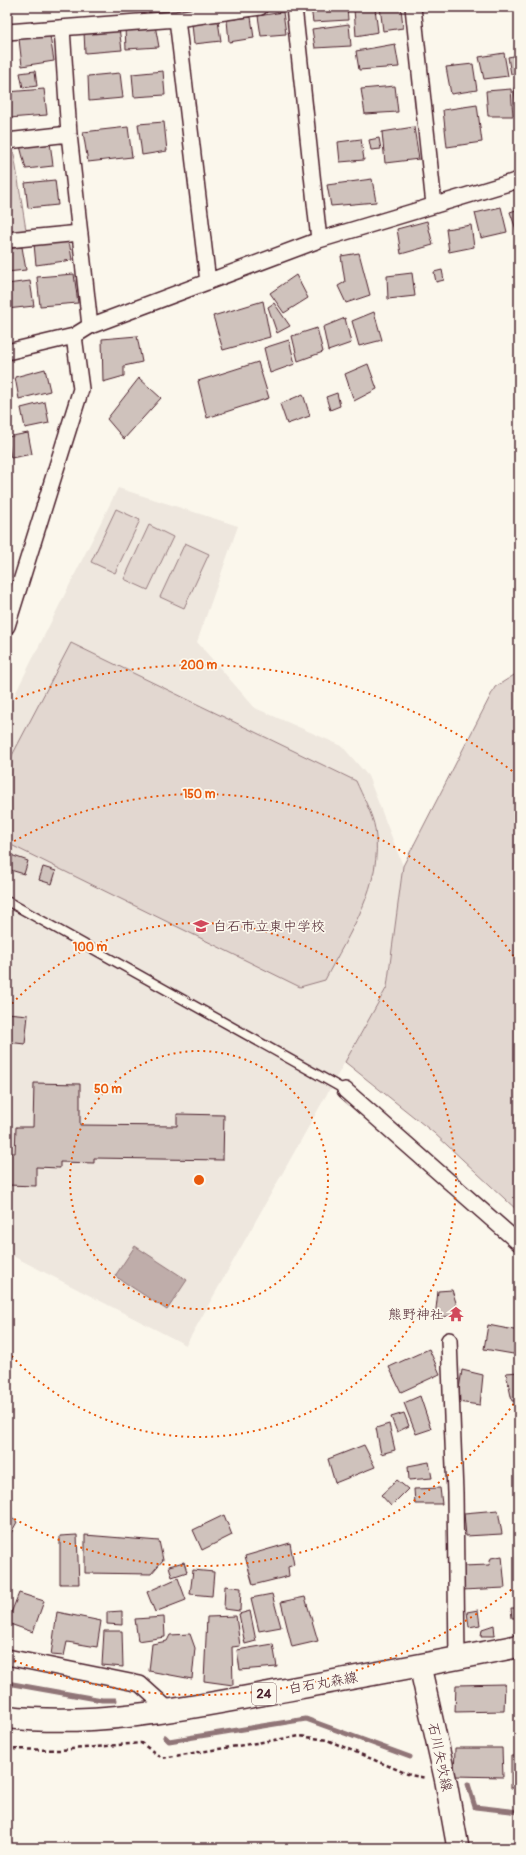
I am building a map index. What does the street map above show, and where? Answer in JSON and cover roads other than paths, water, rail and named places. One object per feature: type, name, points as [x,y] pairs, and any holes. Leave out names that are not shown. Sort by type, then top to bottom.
[{"type":"main road","name":"白石丸森線","points":[[7,1717],[24,1719],[80,1719],[170,1711],[420,1666],[519,1646]]},
{"type":"main road","name":"石川矢吹線","points":[[420,1666],[446,1782],[458,1848]]},
{"type":"street","points":[[7,32],[177,19],[260,7]]},
{"type":"street","points":[[294,7],[319,240]]},
{"type":"street","points":[[412,7],[434,205]]},
{"type":"street","points":[[177,19],[208,282]]},
{"type":"street","points":[[62,28],[69,134],[90,326]]},
{"type":"street","points":[[7,141],[69,134]]},
{"type":"street","points":[[7,352],[74,336],[90,326],[319,240],[519,180]]},
{"type":"street","points":[[7,240],[80,233]]},
{"type":"street","points":[[7,626],[81,389],[74,336]]},
{"type":"street","points":[[346,1090],[519,1243]]},
{"type":"street","points":[[449,1340],[455,1493],[458,1658]]},
{"type":"street","points":[[7,1657],[140,1684],[170,1711]]},
{"type":"lane","points":[[7,901],[346,1090]]},
{"type":"waterway","points":[[7,1683],[102,1700],[115,1700]]},
{"type":"waterway","points":[[165,1737],[169,1741],[306,1719],[410,1757]]},
{"type":"waterway","points":[[468,1784],[475,1807],[519,1812]]},
{"type":"place","name":"白石市立東中学校","points":[[201,926]]},
{"type":"place","name":"熊野神社","points":[[456,1314]]}]
